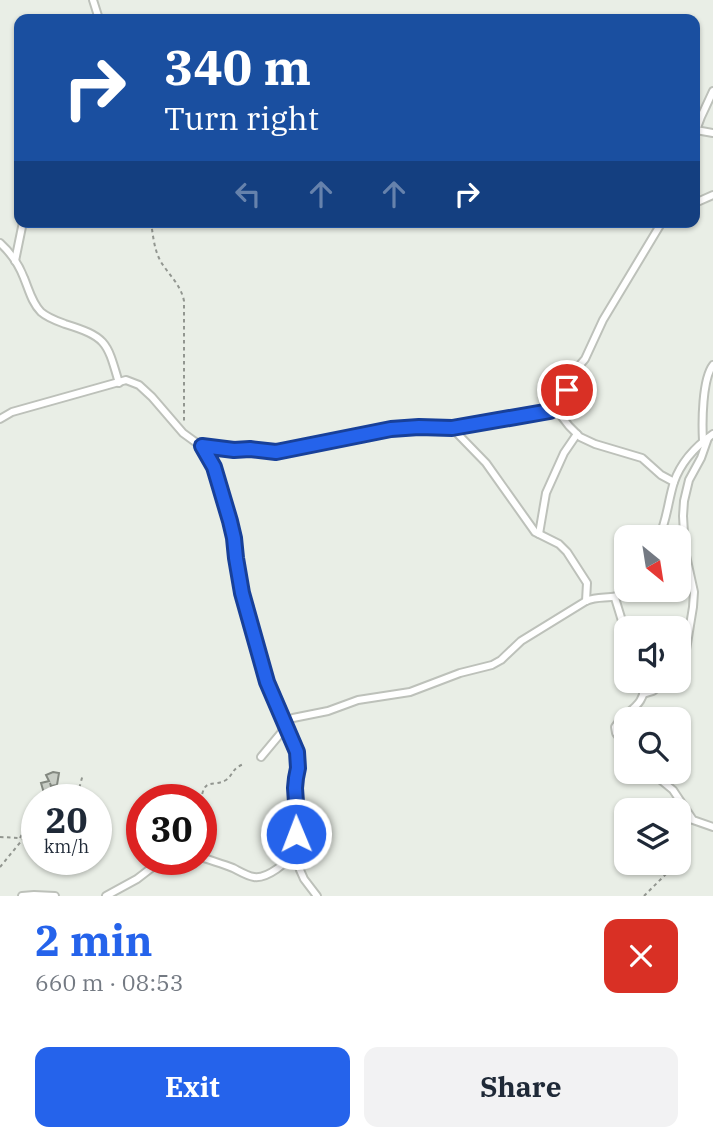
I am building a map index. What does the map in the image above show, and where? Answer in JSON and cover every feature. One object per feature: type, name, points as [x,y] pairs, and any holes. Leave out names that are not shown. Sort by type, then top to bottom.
[{"type":"street","points":[[700,120],[713,91]]},
{"type":"street","points":[[15,261],[22,228]]},
{"type":"street","points":[[202,446],[276,452],[391,429],[452,428],[550,411],[567,390],[573,373],[585,359],[603,320],[658,228]]},
{"type":"street","points":[[0,243],[15,261],[40,311],[56,321],[92,333],[104,342],[110,351],[119,383]]},
{"type":"street","points":[[691,617],[694,600],[685,551],[684,501],[708,438],[702,414],[708,374],[713,365]]},
{"type":"street","points":[[0,419],[12,412],[126,380],[139,385],[183,433],[202,446],[220,484],[234,538],[238,575],[248,620],[267,682],[297,752],[297,861],[304,879],[317,896]]},
{"type":"street","points":[[555,408],[577,435],[595,444],[642,458],[661,475],[674,482]]},
{"type":"street","points":[[452,428],[486,463],[530,526],[559,544],[574,561],[587,583],[586,601]]},
{"type":"street","points":[[540,534],[546,494],[567,447],[577,435]]},
{"type":"street","points":[[664,525],[674,482],[694,449],[708,438]]},
{"type":"street","points":[[261,757],[285,725],[298,717],[328,711],[358,700],[410,692],[460,673],[492,665],[521,641],[586,601],[614,598]]},
{"type":"street","points":[[635,707],[646,693]]},
{"type":"street","points":[[666,784],[673,790],[694,821],[713,827]]},
{"type":"street","points":[[217,862],[258,877],[271,872],[296,851]]},
{"type":"street","points":[[106,896],[142,875]]},
{"type":"street","points":[[22,896],[55,896]]},
{"type":"path","points":[[152,228],[160,261],[181,291],[184,301],[183,433]]},
{"type":"path","points":[[209,784],[225,780],[238,766],[244,764]]},
{"type":"path","points":[[80,784],[83,774]]},
{"type":"path","points":[[691,826],[694,821]]},
{"type":"path","points":[[0,837],[21,838]]},
{"type":"path","points":[[0,867],[21,839]]},
{"type":"path","points":[[644,896],[665,875]]},
{"type":"building","points":[[59,773],[57,784],[41,784],[49,781],[46,775]]},
{"type":"route","points":[[296,834],[297,752],[267,682],[248,620],[234,538],[220,484],[202,446],[276,452],[391,429],[452,428],[550,411],[556,407],[567,390]]}]
